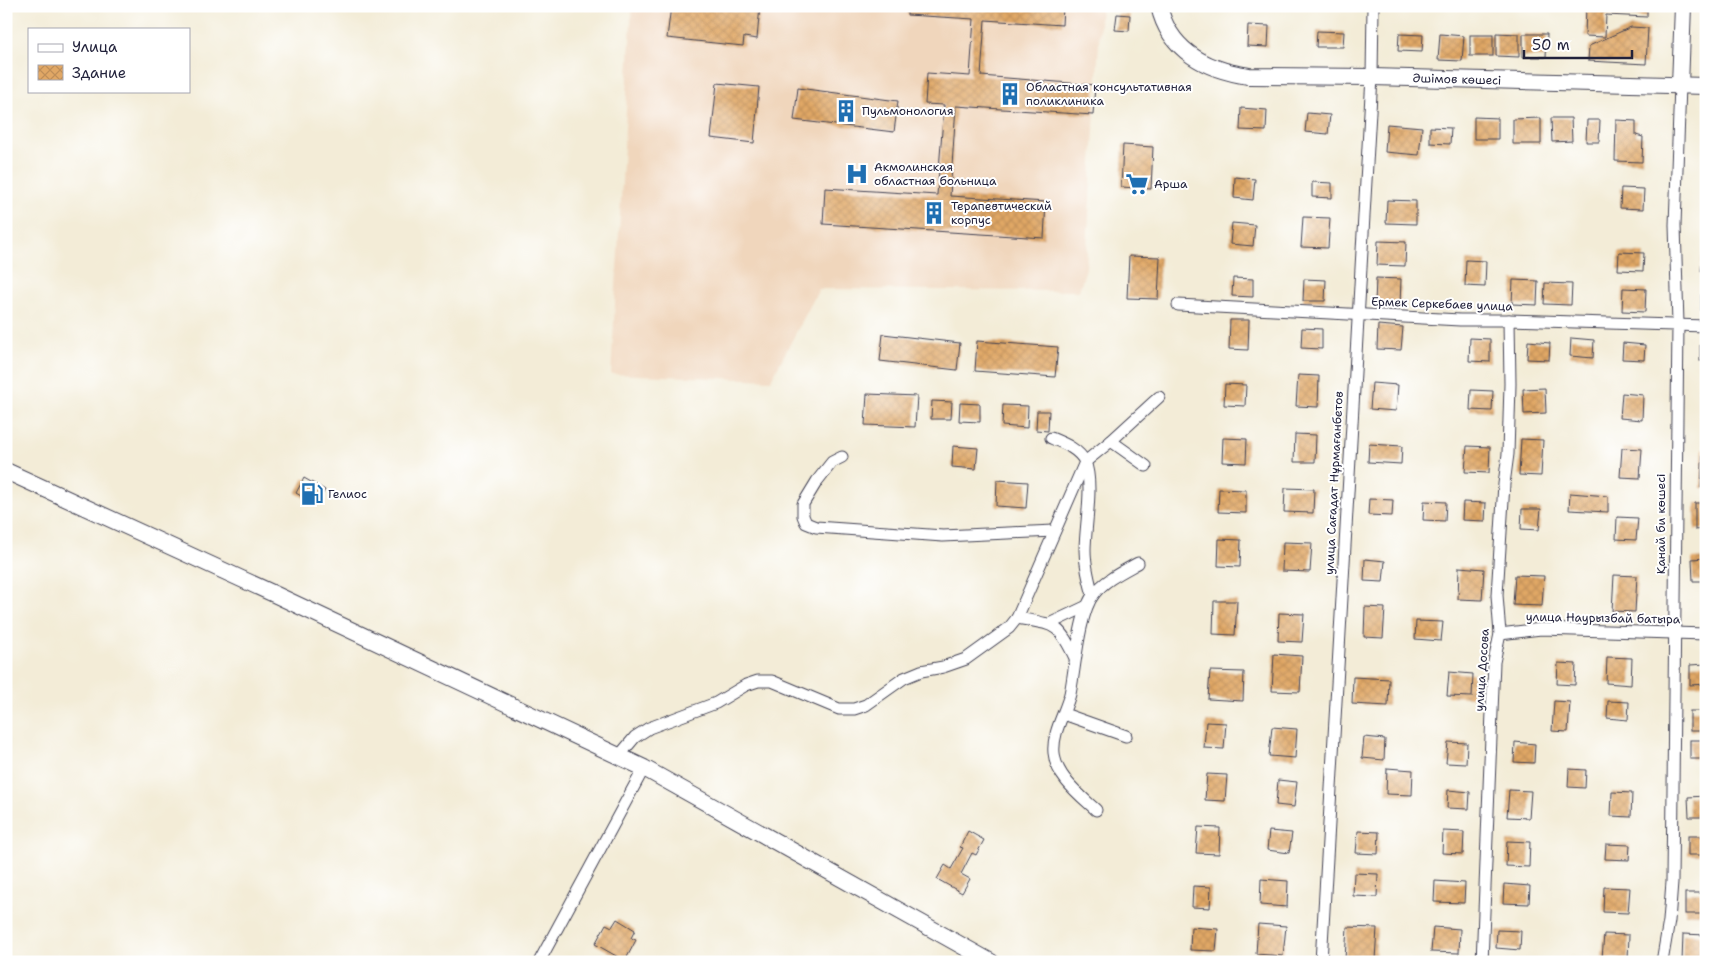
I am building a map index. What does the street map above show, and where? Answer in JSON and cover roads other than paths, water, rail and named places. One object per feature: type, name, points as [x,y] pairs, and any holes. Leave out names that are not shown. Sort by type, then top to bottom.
[{"type":"street","name":"Әшімов көшесі","points":[[1159,6],[1172,35],[1193,58],[1208,66],[1229,73],[1249,76],[1372,77],[1706,86]]},
{"type":"street","name":"улица Сағадат Нұрмағанбетов","points":[[1321,962],[1372,77],[1373,6]]},
{"type":"street","points":[[1680,85],[1683,6]]},
{"type":"street","name":"Қанай би көшесі","points":[[1662,962],[1669,921],[1672,882],[1678,324],[1675,225],[1680,85]]},
{"type":"street","name":"Ермек Серкебаев улица","points":[[1178,305],[1460,320],[1706,326]]},
{"type":"street","name":"улица Досова","points":[[1482,962],[1494,662],[1500,634],[1498,595],[1504,484],[1508,454],[1509,320]]},
{"type":"street","points":[[619,756],[635,737],[649,728],[716,703],[746,685],[758,681],[772,681],[840,709],[854,710],[866,705],[904,678],[921,671],[943,667],[966,659],[1009,628],[1017,618],[1085,462],[1159,397]]},
{"type":"street","points":[[1051,438],[1065,444],[1085,462],[1088,478],[1086,565],[1093,595]]},
{"type":"street","points":[[1111,441],[1146,466]]},
{"type":"street","points":[[842,456],[832,462],[817,481],[803,504],[803,516],[806,523],[816,527],[943,536],[1054,531]]},
{"type":"street","points":[[6,471],[281,597],[644,768],[991,962]]},
{"type":"street","points":[[1096,810],[1073,789],[1061,774],[1054,753],[1056,735],[1070,694],[1075,658],[1088,606],[1093,595],[1103,584],[1138,563]]},
{"type":"street","points":[[1049,624],[1088,606]]},
{"type":"street","points":[[1017,618],[1049,624],[1057,628],[1075,658]]},
{"type":"street","name":"улица Наурызбай батыра","points":[[1500,634],[1540,629],[1706,634]]},
{"type":"street","points":[[1064,714],[1126,736]]},
{"type":"street","points":[[539,962],[644,768]]},
{"type":"place","name":"Областная консультативная поликлиника","points":[[1010,94]]},
{"type":"place","name":"Пульмонология","points":[[846,111]]},
{"type":"place","name":"Акмолинская областная больница","points":[[857,174]]},
{"type":"place","name":"Арша","points":[[1137,184]]},
{"type":"place","name":"Терапевтический корпус","points":[[934,213]]},
{"type":"place","name":"Гелиос","points":[[312,494]]}]
